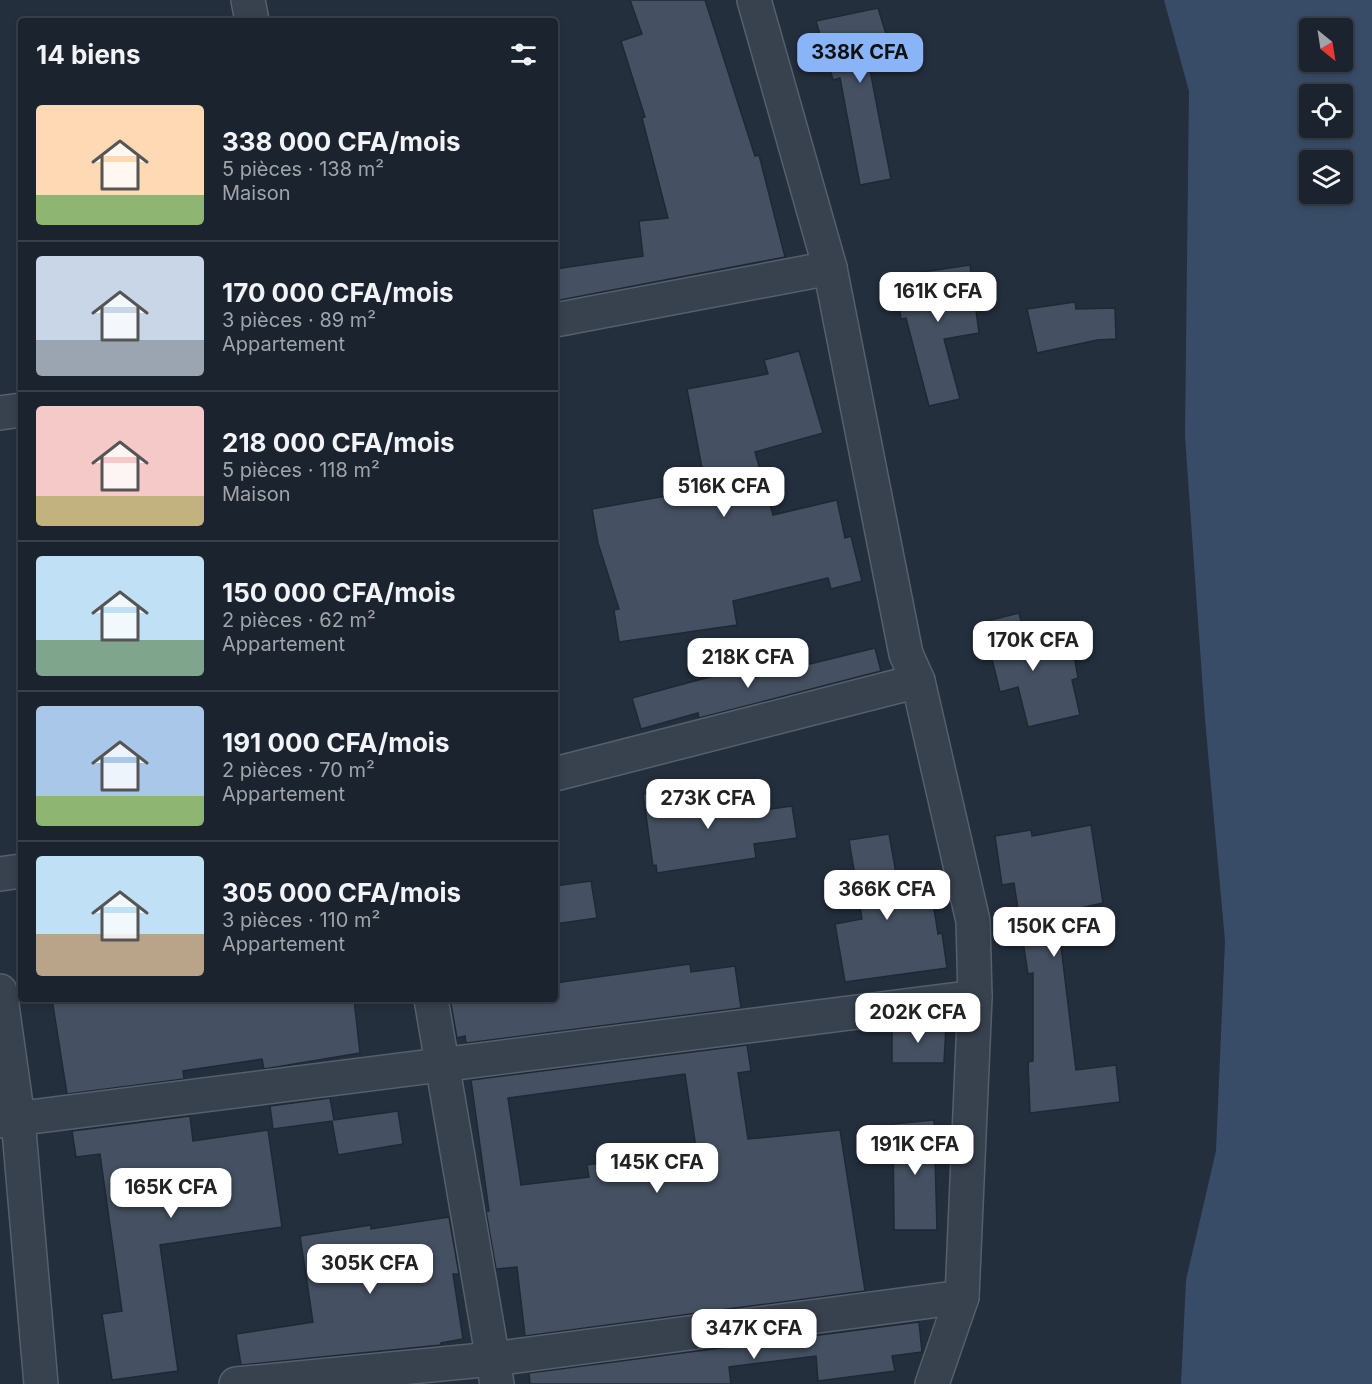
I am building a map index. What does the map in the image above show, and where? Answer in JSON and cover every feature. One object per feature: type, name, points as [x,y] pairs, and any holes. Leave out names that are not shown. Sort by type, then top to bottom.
[{"type":"street","points":[[248,0],[251,18]]},
{"type":"street","points":[[754,0],[830,268],[906,654],[918,681],[974,921],[975,998],[962,1297],[932,1384]]},
{"type":"street","points":[[558,319],[830,268]]},
{"type":"street","points":[[0,413],[18,410]]},
{"type":"street","points":[[558,773],[918,681]]},
{"type":"street","points":[[0,874],[18,871]]},
{"type":"street","points":[[0,991],[9,1120],[41,1384]]},
{"type":"street","points":[[9,1120],[975,998]]},
{"type":"street","points":[[432,1002],[495,1372]]},
{"type":"street","points":[[236,1384],[495,1372],[962,1297]]},
{"type":"water","points":[[1164,0],[1372,0],[1372,1384],[1181,1384],[1186,1280],[1216,1151],[1225,941],[1205,719],[1185,436],[1189,91]]},
{"type":"building","points":[[630,0],[705,0],[755,156],[759,155],[785,257],[558,300],[558,269],[643,256],[639,221],[668,218],[642,118],[645,117],[621,41],[642,34]]},
{"type":"building","points":[[878,8],[895,63],[870,70],[891,179],[860,185],[840,78],[833,80],[816,21]]},
{"type":"building","points":[[970,265],[979,333],[944,339],[960,399],[929,406],[906,318],[901,319],[895,276]]},
{"type":"building","points":[[1075,302],[1076,309],[1115,308],[1116,339],[1097,340],[1037,353],[1027,309]]},
{"type":"building","points":[[799,351],[823,433],[755,452],[773,515],[837,500],[845,538],[851,536],[862,581],[831,589],[828,578],[733,601],[737,625],[619,642],[614,610],[619,609],[598,543],[592,509],[706,489],[687,389],[768,374],[764,360]]},
{"type":"building","points":[[1019,613],[1028,649],[1072,643],[1078,678],[1072,680],[1080,715],[1028,727],[1018,687],[1000,692],[983,622]]},
{"type":"building","points":[[875,648],[881,671],[699,718],[698,713],[641,729],[632,698],[746,667],[749,679]]},
{"type":"building","points":[[710,785],[715,817],[792,806],[797,838],[754,844],[756,858],[657,873],[656,865],[653,866],[643,794]]},
{"type":"building","points":[[1091,825],[1103,903],[1057,913],[1076,1070],[1116,1065],[1120,1102],[1030,1113],[1028,1062],[1033,1061],[1033,973],[1028,974],[1014,883],[1002,885],[995,836],[1031,830],[1032,836]]},
{"type":"building","points":[[889,834],[901,901],[932,896],[938,934],[942,933],[947,968],[845,982],[835,924],[862,919],[849,840]]},
{"type":"building","points":[[591,881],[597,918],[558,924],[558,886]]},
{"type":"building","points":[[690,964],[691,972],[735,966],[741,1008],[466,1043],[465,1036],[457,1038],[451,1002],[558,1002],[558,983]]},
{"type":"building","points":[[52,1002],[354,1002],[360,1053],[264,1069],[262,1059],[183,1071],[184,1079],[67,1094]]},
{"type":"building","points":[[908,1024],[946,1026],[944,1063],[892,1063],[892,1026]]},
{"type":"building","points":[[747,1045],[751,1071],[738,1073],[748,1139],[840,1130],[865,1291],[525,1336],[517,1267],[496,1269],[486,1211],[489,1211],[471,1080]],"holes":[[[685,1074],[696,1148],[587,1165],[589,1177],[521,1185],[508,1098]]]},
{"type":"building","points":[[330,1098],[334,1120],[398,1111],[403,1144],[338,1155],[332,1121],[273,1129],[270,1106]]},
{"type":"building","points":[[190,1116],[193,1141],[268,1130],[282,1227],[160,1245],[178,1371],[112,1380],[102,1314],[122,1311],[100,1154],[76,1157],[72,1131]]},
{"type":"building","points":[[934,1120],[937,1230],[894,1230],[893,1124]]},
{"type":"building","points":[[449,1217],[459,1274],[453,1274],[463,1339],[441,1343],[441,1345],[241,1365],[236,1334],[313,1322],[300,1236],[371,1225],[371,1229]]},
{"type":"building","points":[[919,1322],[922,1352],[892,1356],[895,1371],[818,1381],[816,1356],[729,1367],[731,1384],[530,1384],[529,1373]]}]
